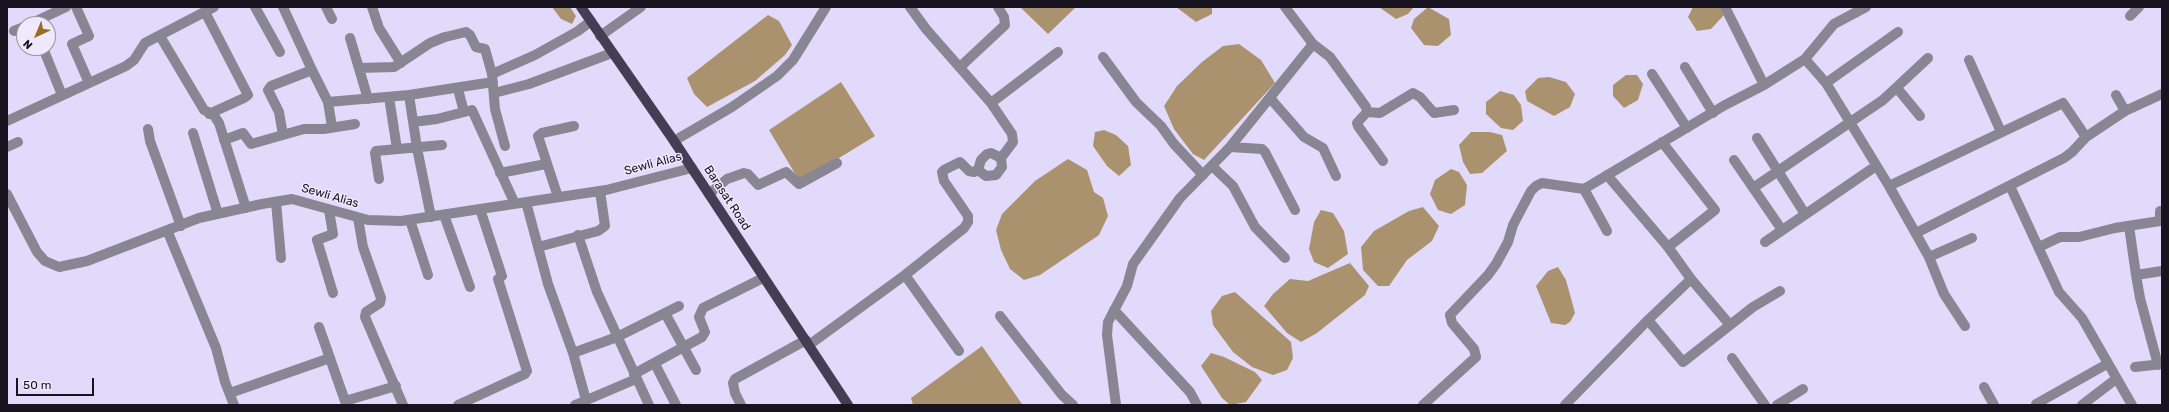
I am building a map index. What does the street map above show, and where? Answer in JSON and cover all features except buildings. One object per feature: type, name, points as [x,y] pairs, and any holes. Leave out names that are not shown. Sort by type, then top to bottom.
[{"type":"main road","name":"Barasat Road","points":[[581,7],[674,141],[848,405]]},
{"type":"street","points":[[43,16],[53,10],[66,7]]},
{"type":"street","points":[[76,7],[89,36],[72,44],[89,83]]},
{"type":"street","points":[[254,7],[280,52]]},
{"type":"street","points":[[283,7],[328,102],[332,127]]},
{"type":"street","points":[[326,7],[332,19]]},
{"type":"street","points":[[372,7],[378,28],[401,63]]},
{"type":"street","points":[[600,36],[642,7]]},
{"type":"street","points":[[674,141],[732,107],[777,76],[793,60],[826,7]]},
{"type":"street","points":[[741,405],[735,393],[733,383],[735,379],[807,343],[905,275],[968,222],[968,216],[944,181],[944,170],[960,162],[969,171],[978,170],[986,176],[996,175],[1002,167],[1001,158],[1012,146],[1014,139],[991,103],[926,29],[910,7]]},
{"type":"street","points":[[960,67],[1005,25],[1004,17],[998,7]]},
{"type":"street","points":[[1285,7],[1313,44],[1330,57],[1368,112]]},
{"type":"street","points":[[1423,405],[1476,357],[1474,348],[1452,323],[1450,316],[1488,275],[1496,264],[1531,192],[1542,183],[1584,189],[1712,113],[1764,85],[1805,59],[1834,24],[1866,7]]},
{"type":"street","points":[[2130,16],[2139,7]]},
{"type":"street","points":[[1726,9],[1764,85]]},
{"type":"street","points":[[7,121],[126,66],[134,60],[146,43],[210,10],[248,95],[209,114]]},
{"type":"street","points":[[493,83],[535,55],[578,32],[591,21]]},
{"type":"street","points":[[359,68],[389,68],[401,63],[430,43],[445,37],[466,32],[470,35],[476,47],[485,49],[493,83],[495,109],[505,146]]},
{"type":"street","points":[[1826,83],[1898,32]]},
{"type":"street","points":[[160,36],[204,110],[215,116],[246,208]]},
{"type":"street","points":[[350,38],[368,99]]},
{"type":"street","points":[[1116,405],[1107,335],[1108,322],[1127,286],[1133,264],[1158,232],[1180,198],[1230,147],[1313,44]]},
{"type":"street","points":[[991,103],[1058,52]]},
{"type":"street","points":[[328,102],[409,95],[493,83],[529,84],[612,53]]},
{"type":"street","points":[[46,56],[62,95]]},
{"type":"street","points":[[1103,57],[1132,98],[1161,126],[1174,144],[1203,175]]},
{"type":"street","points":[[1753,188],[1851,124],[1897,88],[1928,58]]},
{"type":"street","points":[[1805,59],[1826,83],[1889,186],[1929,257],[1944,294],[1965,326]]},
{"type":"street","points":[[1969,60],[2001,132]]},
{"type":"street","points":[[1684,68],[1712,113]]},
{"type":"street","points":[[283,135],[278,112],[268,90],[271,86],[312,70]]},
{"type":"street","points":[[1652,74],[1687,128]]},
{"type":"street","points":[[458,88],[464,112]]},
{"type":"street","points":[[1897,88],[1920,116]]},
{"type":"street","points":[[1383,161],[1358,126],[1359,121],[1368,112],[1380,113],[1413,93],[1420,97],[1434,113],[1454,110]]},
{"type":"street","points":[[2116,94],[2125,111]]},
{"type":"street","points":[[1916,233],[2010,186],[2072,152],[2086,137],[2125,111],[2162,94]]},
{"type":"street","points":[[409,95],[417,148],[431,216]]},
{"type":"street","points":[[389,97],[397,150]]},
{"type":"street","points":[[1270,98],[1300,134],[1323,148],[1336,176]]},
{"type":"street","points":[[1889,186],[2063,103],[2086,137]]},
{"type":"street","points":[[413,122],[437,119],[470,110],[474,112],[515,204]]},
{"type":"street","points":[[224,140],[243,133],[251,144],[304,129],[355,124]]},
{"type":"street","points":[[558,197],[538,136],[542,133],[574,126]]},
{"type":"street","points":[[148,129],[150,141],[181,226]]},
{"type":"street","points":[[193,133],[218,214]]},
{"type":"street","points":[[1757,138],[1805,214]]},
{"type":"street","points":[[7,147],[18,142]]},
{"type":"street","points":[[1662,142],[1715,210],[1668,247]]},
{"type":"street","points":[[379,179],[375,152],[442,145]]},
{"type":"street","points":[[1230,147],[1262,149],[1265,152],[1295,210]]},
{"type":"street","points":[[978,170],[981,160],[987,154],[991,153],[1001,158]]},
{"type":"street","points":[[1734,160],[1782,230]]},
{"type":"street","points":[[709,194],[727,179],[744,173],[748,174],[758,185],[786,172],[799,184],[837,163]]},
{"type":"street","points":[[500,173],[546,164]]},
{"type":"street","points":[[1212,166],[1233,186],[1255,227],[1285,258]]},
{"type":"street","points":[[1765,242],[1876,166]]},
{"type":"street","name":"Sewli Alias","points":[[7,194],[37,252],[45,261],[59,267],[87,261],[199,218],[292,199],[368,220],[410,220],[600,191],[692,168]]},
{"type":"street","points":[[1607,175],[1668,247],[1691,279],[1730,325]]},
{"type":"street","points":[[2010,186],[2059,292],[2082,318],[2107,364],[2132,405]]},
{"type":"street","points":[[1584,189],[1607,231]]},
{"type":"street","points":[[538,247],[578,235],[598,231],[606,226],[600,191]]},
{"type":"street","points":[[276,202],[281,258]]},
{"type":"street","points":[[526,202],[548,284],[573,353],[586,400]]},
{"type":"street","points":[[458,405],[525,374],[527,371],[498,278],[502,276],[480,209]]},
{"type":"street","points":[[329,210],[333,234],[317,240],[332,293]]},
{"type":"street","points":[[2039,247],[2060,237],[2079,237],[2160,221],[2160,211],[2162,210]]},
{"type":"street","points":[[444,215],[470,287]]},
{"type":"street","points":[[358,218],[363,247],[381,298],[380,303],[366,312],[365,317],[403,405]]},
{"type":"street","points":[[410,220],[428,275]]},
{"type":"street","points":[[2129,226],[2140,298],[2160,364],[2134,367]]},
{"type":"street","points":[[167,230],[216,348],[234,405]]},
{"type":"street","points":[[578,235],[597,292],[649,405]]},
{"type":"street","points":[[1929,257],[1972,238]]},
{"type":"street","points":[[2136,275],[2162,271]]},
{"type":"street","points":[[905,275],[959,351]]},
{"type":"street","points":[[575,405],[635,376],[704,334],[699,317],[703,308],[763,278]]},
{"type":"street","points":[[1565,405],[1648,320],[1691,279]]},
{"type":"street","points":[[1648,320],[1683,362],[1753,307],[1780,291]]},
{"type":"street","points":[[573,353],[617,337],[679,306]]},
{"type":"street","points":[[1114,310],[1190,392],[1197,405]]},
{"type":"street","points":[[665,313],[696,370]]},
{"type":"street","points":[[1000,316],[1062,395],[1073,405]]},
{"type":"street","points":[[320,327],[344,400],[347,402],[396,386]]},
{"type":"street","points":[[230,393],[330,358]]},
{"type":"street","points":[[1732,358],[1765,405]]},
{"type":"street","points":[[655,364],[676,405]]},
{"type":"street","points":[[2036,404],[2107,364]]},
{"type":"street","points":[[2082,405],[2116,379]]},
{"type":"street","points":[[1984,387],[1994,405]]},
{"type":"street","points":[[1777,405],[1803,389]]},
{"type":"shaded area","points":[[552,7],[570,7],[576,16],[572,24],[561,19]]},
{"type":"shaded area","points":[[1020,7],[1076,7],[1048,34]]},
{"type":"shaded area","points":[[1176,7],[1212,7],[1212,14],[1196,22]]},
{"type":"shaded area","points":[[1379,7],[1414,7],[1408,14],[1396,19]]},
{"type":"shaded area","points":[[1428,7],[1449,19],[1451,35],[1438,46],[1424,45],[1411,28],[1414,19]]},
{"type":"shaded area","points":[[1693,7],[1721,7],[1724,15],[1711,29],[1697,31],[1688,17]]},
{"type":"shaded area","points":[[768,15],[779,21],[792,45],[785,55],[755,81],[707,107],[694,94],[687,78]]},
{"type":"shaded area","points":[[1239,44],[1261,60],[1275,83],[1204,160],[1193,154],[1174,129],[1164,106],[1177,86],[1202,62],[1223,46]]},
{"type":"shaded area","points":[[1626,75],[1637,75],[1643,84],[1638,100],[1624,108],[1613,96],[1613,85]]},
{"type":"shaded area","points":[[1549,77],[1566,82],[1575,94],[1570,107],[1554,116],[1527,101],[1525,91],[1538,78]]},
{"type":"shaded area","points":[[841,82],[875,136],[800,182],[769,130]]},
{"type":"shaded area","points":[[1500,91],[1514,95],[1521,105],[1523,121],[1513,130],[1501,128],[1486,114],[1486,102]]},
{"type":"shaded area","points":[[1104,130],[1116,135],[1128,146],[1131,165],[1119,176],[1107,166],[1093,146],[1095,132]]},
{"type":"shaded area","points":[[1471,132],[1490,132],[1502,135],[1507,151],[1482,173],[1470,174],[1463,162],[1459,145]]},
{"type":"shaded area","points":[[1068,159],[1087,170],[1094,192],[1103,198],[1108,216],[1099,235],[1040,275],[1024,280],[1010,269],[1001,250],[996,230],[1002,214],[1035,181]]},
{"type":"shaded area","points":[[1451,169],[1459,172],[1467,185],[1465,205],[1451,214],[1438,210],[1430,194],[1435,180]]},
{"type":"shaded area","points":[[1423,207],[1439,226],[1432,241],[1407,260],[1389,286],[1378,286],[1363,270],[1361,247],[1374,231],[1409,211]]},
{"type":"shaded area","points":[[1321,210],[1333,213],[1344,231],[1348,254],[1328,268],[1314,262],[1309,249],[1314,222]]},
{"type":"shaded area","points":[[1350,263],[1369,286],[1365,295],[1317,333],[1301,342],[1287,333],[1264,306],[1273,294],[1290,279],[1308,281]]},
{"type":"shaded area","points":[[1558,267],[1566,280],[1575,313],[1570,322],[1565,325],[1551,323],[1536,286],[1548,271]]},
{"type":"shaded area","points":[[1235,292],[1291,342],[1293,358],[1287,370],[1273,375],[1252,367],[1233,352],[1213,325],[1211,311],[1222,296]]},
{"type":"shaded area","points":[[982,346],[1022,404],[913,405],[911,398]]},
{"type":"shaded area","points":[[1211,353],[1224,357],[1255,372],[1262,380],[1246,402],[1230,405],[1222,398],[1201,366]]}]
